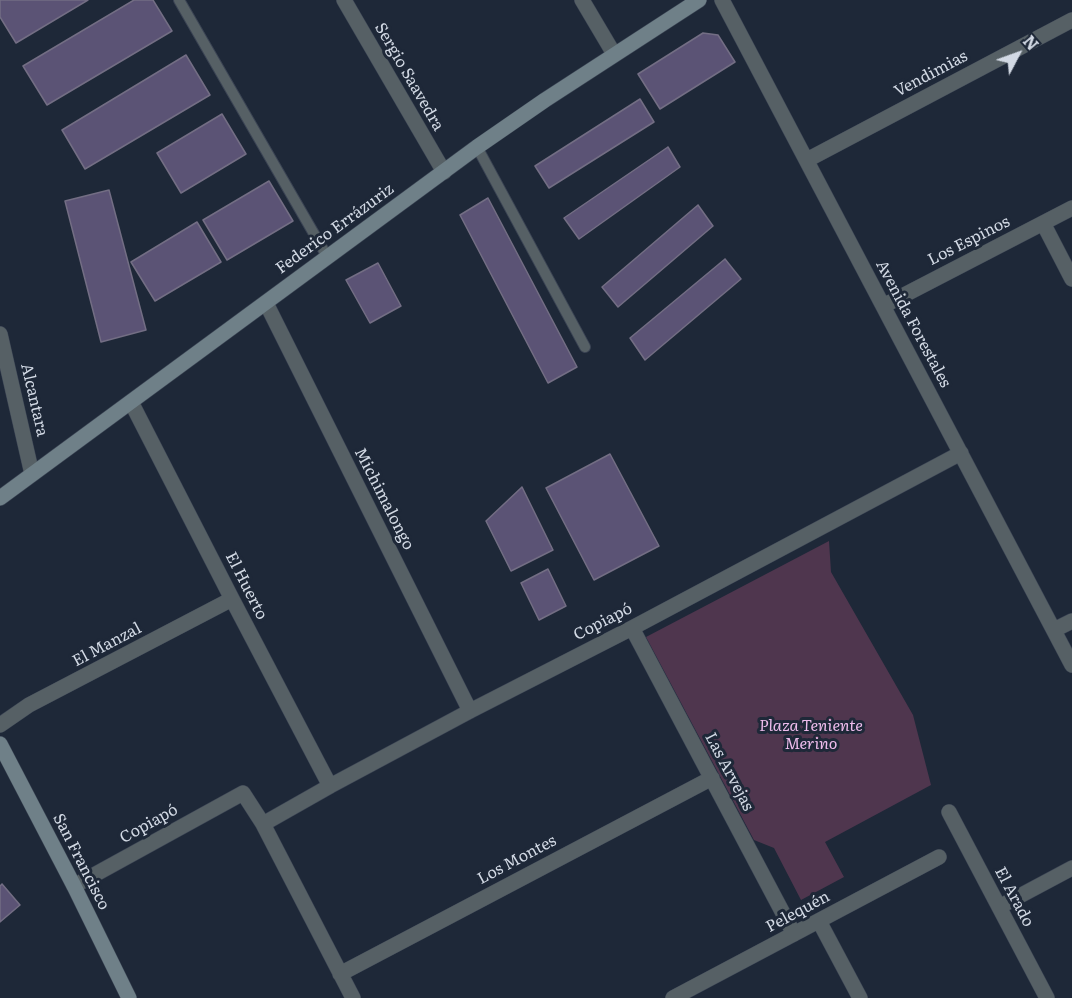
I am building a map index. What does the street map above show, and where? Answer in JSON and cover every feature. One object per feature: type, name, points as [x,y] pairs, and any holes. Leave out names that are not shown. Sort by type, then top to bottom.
[{"type":"street","name":"Sergio Saavedra","points":[[344,0],[444,172]]},
{"type":"street","points":[[582,0],[614,54]]},
{"type":"street","name":"Federico Errázuriz","points":[[0,498],[477,147],[614,54],[699,0]]},
{"type":"street","name":"Avenida Forestales","points":[[723,0],[1072,665]]},
{"type":"street","name":"Vendimias","points":[[807,160],[1072,20]]},
{"type":"street","name":"Los Espinos","points":[[883,306],[1072,208]]},
{"type":"street","points":[[1043,223],[1072,279]]},
{"type":"street","name":"Michimalongo","points":[[266,303],[470,711]]},
{"type":"street","name":"Alcantara","points":[[0,334],[32,474]]},
{"type":"street","name":"El Huerto","points":[[131,402],[330,786]]},
{"type":"street","name":"Copiapó","points":[[74,886],[243,793],[263,824],[470,711],[632,628],[961,453]]},
{"type":"street","name":"El Manzal","points":[[0,725],[29,705],[232,599]]},
{"type":"street","points":[[1054,630],[1072,621]]},
{"type":"street","name":"Las Arvejas","points":[[632,628],[794,934]]},
{"type":"street","name":"San Francisco","points":[[0,744],[129,998]]},
{"type":"street","name":"Los Montes","points":[[340,974],[712,778]]},
{"type":"street","name":"El Arado","points":[[949,812],[1047,998]]},
{"type":"street","points":[[263,824],[353,998]]},
{"type":"street","name":"Pelequén","points":[[675,997],[939,858]]},
{"type":"street","points":[[999,907],[1072,868]]},
{"type":"street","points":[[819,921],[860,998]]},
{"type":"lane","points":[[179,0],[328,258]]},
{"type":"lane","points":[[477,147],[585,347]]},
{"type":"green space","name":"Plaza Teniente Merino","points":[[829,541],[831,572],[913,715],[931,785],[825,842],[844,877],[801,900],[774,848],[754,840],[646,637]]},
{"type":"building","points":[[0,0],[88,0],[16,43],[0,17]]},
{"type":"building","points":[[134,0],[153,0],[172,31],[47,105],[23,66]]},
{"type":"building","points":[[703,33],[718,35],[735,62],[660,109],[638,74]]},
{"type":"building","points":[[186,55],[210,95],[85,169],[62,130]]},
{"type":"building","points":[[640,99],[654,122],[549,188],[535,166]]},
{"type":"building","points":[[222,114],[246,154],[181,193],[157,153]]},
{"type":"building","points":[[668,147],[680,167],[579,239],[564,218]]},
{"type":"building","points":[[269,181],[293,221],[227,260],[203,220]]},
{"type":"building","points":[[109,190],[146,330],[101,342],[65,201]]},
{"type":"building","points":[[488,198],[577,367],[548,383],[460,215]]},
{"type":"building","points":[[698,205],[713,226],[618,307],[602,287]]},
{"type":"building","points":[[197,222],[221,262],[155,301],[131,262]]},
{"type":"building","points":[[725,259],[741,279],[645,360],[630,338]]},
{"type":"building","points":[[378,263],[401,306],[370,323],[346,280]]},
{"type":"building","points":[[610,454],[659,546],[594,580],[546,488]]},
{"type":"building","points":[[522,487],[553,550],[511,571],[486,521]]},
{"type":"building","points":[[548,569],[566,606],[539,620],[521,583]]},
{"type":"building","points":[[2,884],[20,905],[0,922],[0,886]]}]
